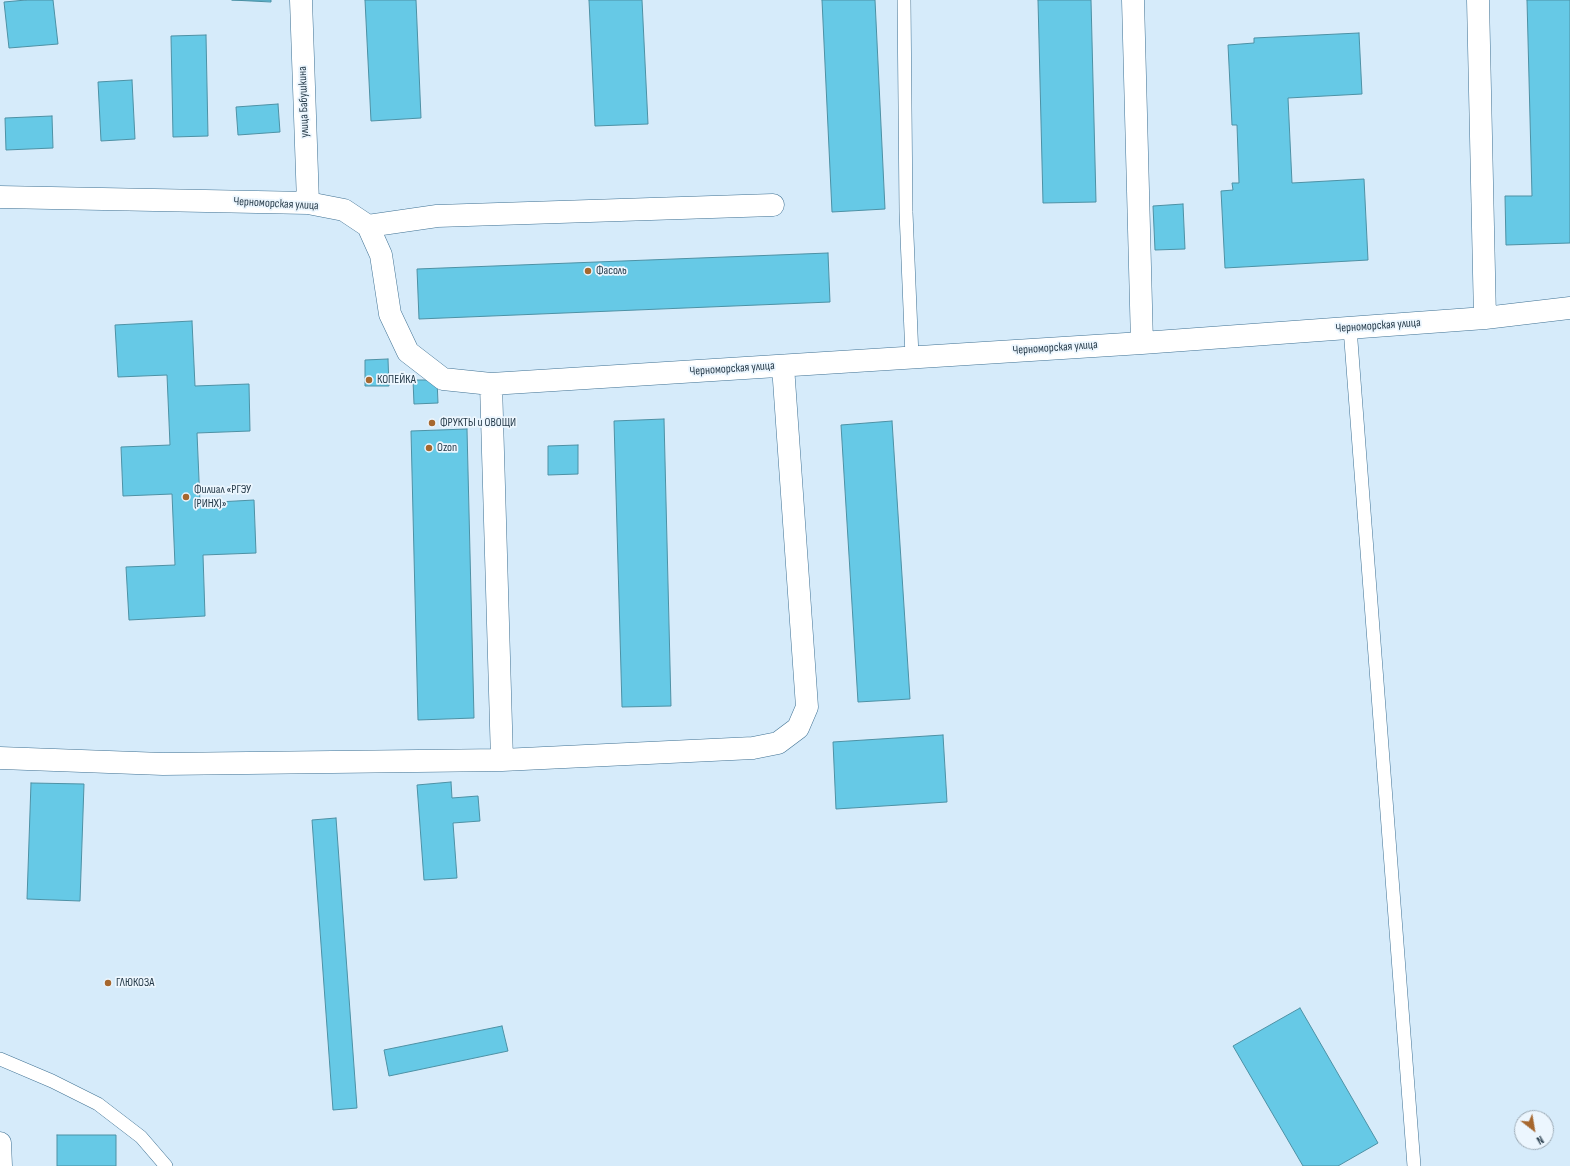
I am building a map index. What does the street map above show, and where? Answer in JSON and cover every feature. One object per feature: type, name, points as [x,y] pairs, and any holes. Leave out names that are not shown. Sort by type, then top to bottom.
[{"type":"street","name":"улица Бабушкина","points":[[301,0],[308,203]]},
{"type":"street","points":[[1133,0],[1142,343]]},
{"type":"street","points":[[1478,0],[1485,318]]},
{"type":"street","name":"Черноморская улица","points":[[0,197],[308,203],[344,210],[368,226],[381,255],[390,314],[408,352],[443,379],[491,384],[1142,343],[1485,318],[1570,308]]},
{"type":"street","points":[[368,226],[437,216],[773,205]]},
{"type":"street","points":[[0,758],[163,764],[502,760],[753,748],[778,743],[798,728],[808,707],[783,366]]},
{"type":"street","points":[[491,384],[502,760]]},
{"type":"street","points":[[0,1143],[1,1166]]},
{"type":"lane","points":[[904,0],[906,212],[912,358]]},
{"type":"lane","points":[[1350,328],[1414,1166]]},
{"type":"lane","points":[[0,1059],[52,1081],[98,1104],[141,1137],[166,1166]]},
{"type":"building","points":[[53,0],[58,44],[9,48],[4,2]]},
{"type":"building","points":[[232,0],[271,0],[271,2]]},
{"type":"building","points":[[365,0],[416,0],[421,118],[371,121]]},
{"type":"building","points":[[589,0],[642,0],[648,124],[595,126]]},
{"type":"building","points":[[822,0],[875,0],[885,209],[832,212]]},
{"type":"building","points":[[1038,0],[1091,0],[1096,202],[1043,203]]},
{"type":"building","points":[[1527,0],[1570,0],[1570,243],[1506,245],[1505,196],[1532,196]]},
{"type":"building","points":[[1359,33],[1362,94],[1288,98],[1292,183],[1364,179],[1368,260],[1225,268],[1221,191],[1233,190],[1232,183],[1239,183],[1237,125],[1232,125],[1228,45],[1254,43],[1254,38]]},
{"type":"building","points":[[206,35],[208,136],[173,137],[171,36]]},
{"type":"building","points":[[132,80],[135,139],[101,141],[98,82]]},
{"type":"building","points":[[278,104],[280,132],[238,135],[236,107]]},
{"type":"building","points":[[52,116],[53,148],[6,150],[5,118]]},
{"type":"building","points":[[1183,204],[1185,249],[1155,250],[1153,206]]},
{"type":"building","points":[[828,253],[830,302],[419,319],[417,269]]},
{"type":"building","points":[[192,321],[195,386],[249,384],[250,431],[197,433],[200,503],[254,500],[256,553],[203,555],[205,616],[129,620],[126,567],[175,565],[172,494],[123,496],[121,447],[170,445],[167,375],[118,377],[115,325]]},
{"type":"building","points":[[388,359],[389,386],[365,386],[365,360]]},
{"type":"building","points":[[413,380],[437,380],[438,403],[414,404]]},
{"type":"building","points":[[664,419],[671,706],[622,707],[614,421]]},
{"type":"building","points":[[892,421],[910,699],[858,702],[841,425]]},
{"type":"building","points":[[467,429],[474,718],[418,720],[411,431]]},
{"type":"building","points":[[578,445],[578,474],[548,475],[548,446]]},
{"type":"building","points":[[943,735],[947,802],[836,809],[833,742]]},
{"type":"building","points":[[451,782],[452,798],[478,796],[480,821],[453,823],[457,878],[424,880],[417,785]]},
{"type":"building","points":[[31,783],[84,784],[80,901],[27,899]]},
{"type":"building","points":[[336,818],[357,1108],[333,1110],[312,820]]},
{"type":"building","points":[[1300,1008],[1378,1143],[1338,1166],[1303,1166],[1233,1046]]},
{"type":"building","points":[[502,1026],[508,1051],[389,1076],[384,1050]]},
{"type":"building","points":[[57,1135],[116,1135],[116,1166],[57,1166]]},
{"type":"place","name":"Фасоль","points":[[588,271]]},
{"type":"place","name":"КОПЕЙКА","points":[[369,380]]},
{"type":"place","name":"ФРУКТЫ и ОВОЩИ","points":[[432,423]]},
{"type":"place","name":"Ozon","points":[[429,448]]},
{"type":"place","name":"Филиал «РГЭУ (РИНХ)»","points":[[186,497]]},
{"type":"place","name":"ГЛЮКОЗА","points":[[108,983]]}]
